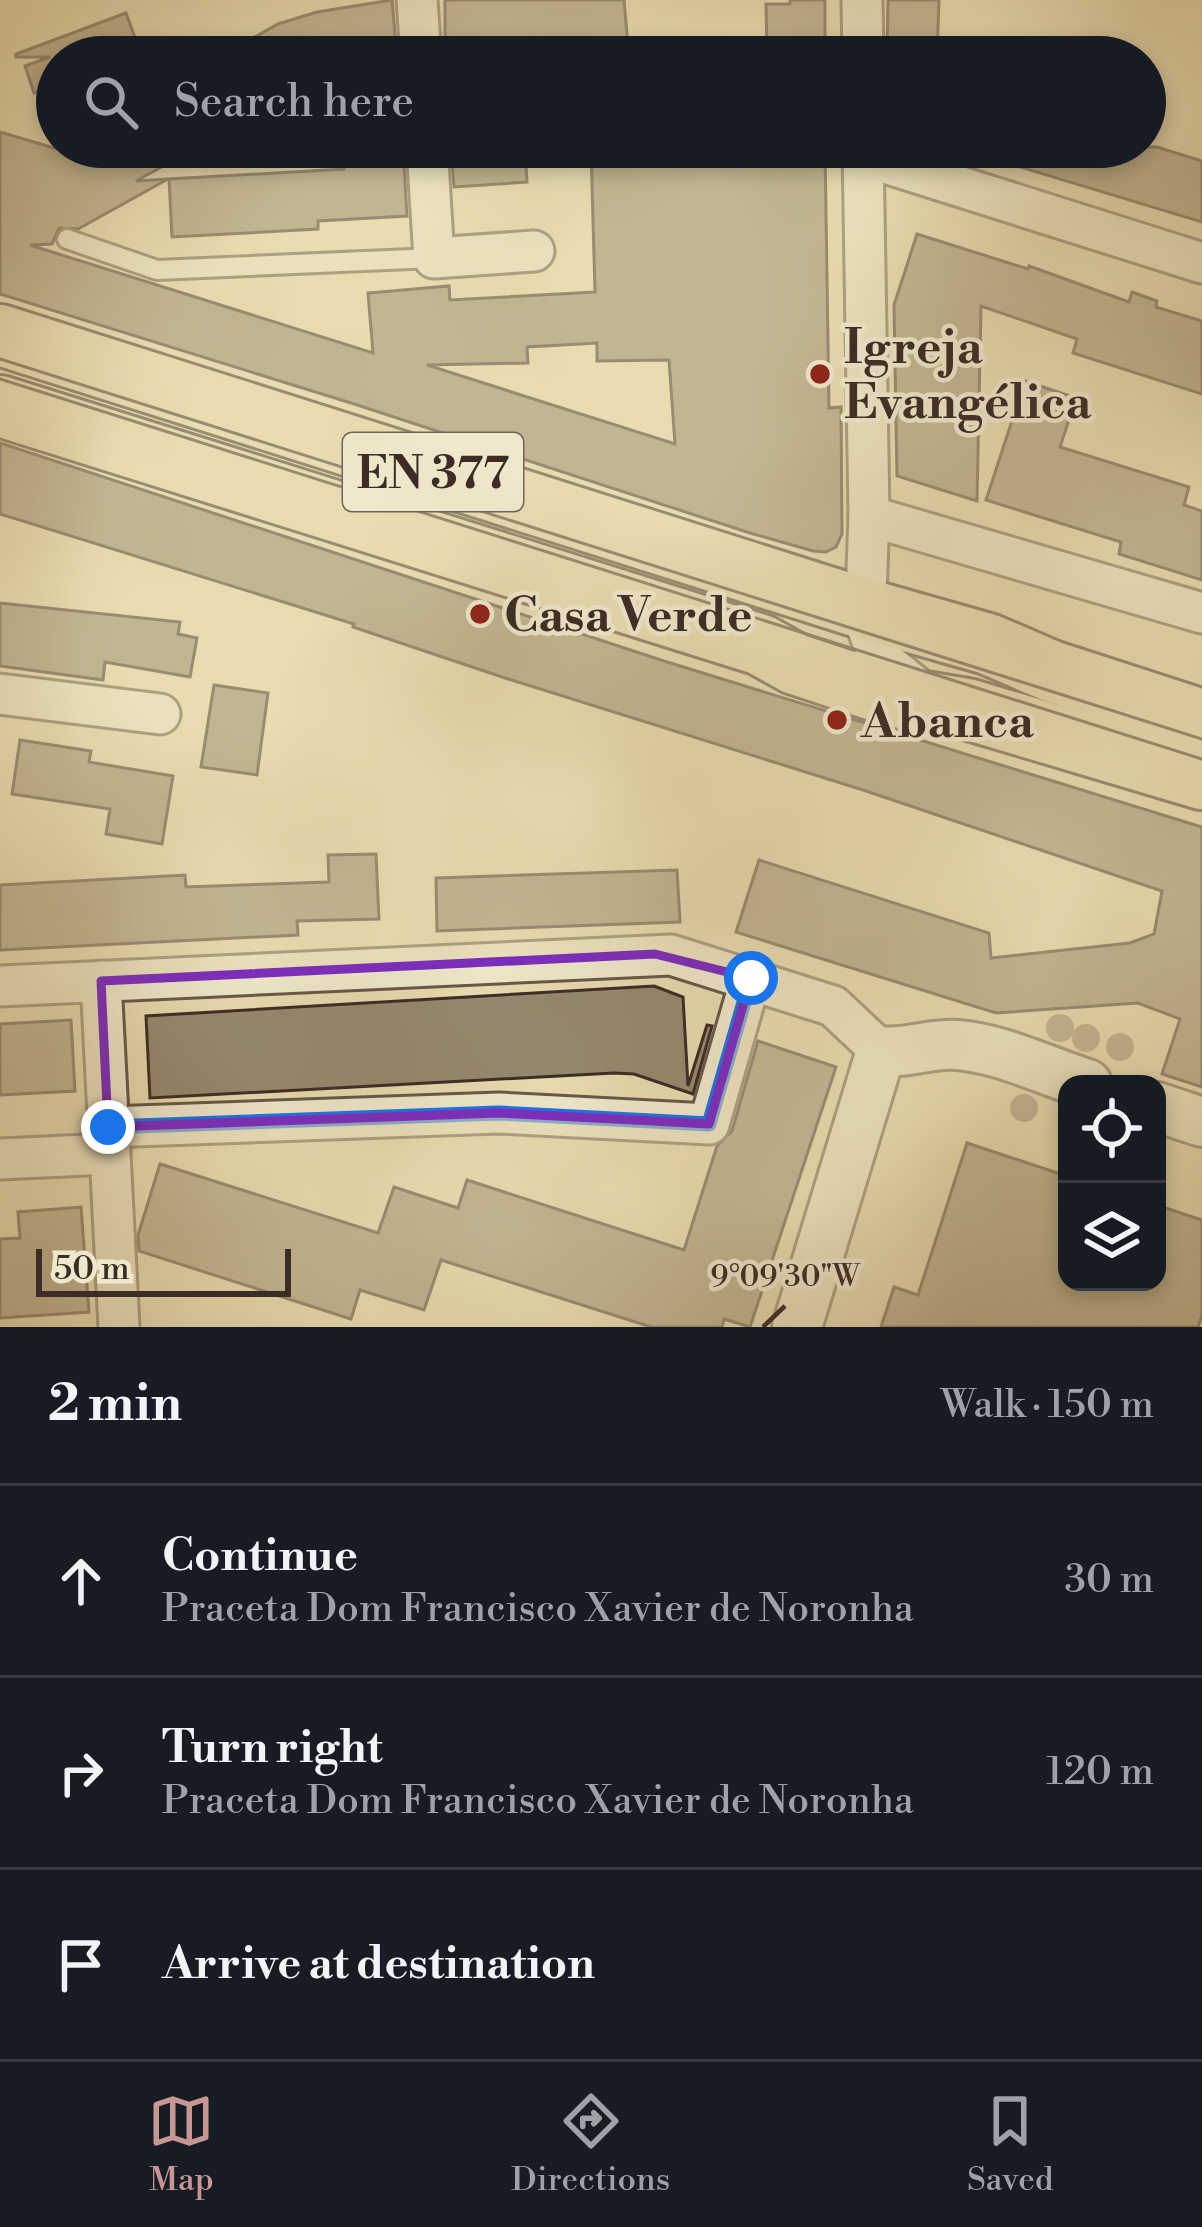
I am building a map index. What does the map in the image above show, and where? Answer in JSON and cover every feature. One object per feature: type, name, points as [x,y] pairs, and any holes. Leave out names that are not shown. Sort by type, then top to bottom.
[{"type":"main road","name":"EN 377","points":[[0,335],[988,644],[1051,671],[1202,720]]},
{"type":"main road","name":"EN 377","points":[[0,406],[761,645],[795,664],[896,697],[934,703],[1202,779]]},
{"type":"street","points":[[417,0],[420,36]]},
{"type":"street","points":[[862,0],[863,36]]},
{"type":"street","points":[[428,168],[434,258],[534,251]]},
{"type":"street","points":[[863,168],[869,516],[866,633],[878,656],[934,703]]},
{"type":"street","points":[[914,168],[1202,263]]},
{"type":"street","points":[[869,516],[1202,613]]},
{"type":"street","points":[[761,645],[809,648],[833,641],[854,628],[865,609]]},
{"type":"street","points":[[0,694],[160,714]]},
{"type":"street","points":[[0,986],[655,954],[689,958],[833,1006],[881,1051],[974,1047],[1060,1075]]},
{"type":"street","points":[[0,1159],[109,1140],[499,1113],[709,1124],[751,978]]},
{"type":"street","points":[[100,981],[119,1327]]},
{"type":"street","points":[[797,1327],[881,1051]]},
{"type":"street","points":[[1166,1110],[1202,1122]]},
{"type":"lane","points":[[67,239],[157,270],[434,258]]},
{"type":"highlighted area","points":[[655,954],[751,978],[709,1124],[499,1113],[108,1127],[101,981]]},
{"type":"building","points":[[392,0],[395,36],[257,36],[317,12]]},
{"type":"building","points":[[445,0],[624,0],[627,36],[445,36]]},
{"type":"building","points":[[790,0],[825,0],[825,36],[767,36],[766,4],[790,4]]},
{"type":"building","points":[[888,0],[939,0],[938,36],[887,36]]},
{"type":"building","points":[[126,13],[134,36],[64,36]]},
{"type":"building","points":[[36,47],[36,57],[16,54]]},
{"type":"building","points":[[36,62],[36,92],[34,93],[25,66]]},
{"type":"building","points":[[0,132],[36,143],[36,168],[160,168],[136,181],[168,179],[78,229],[59,228],[52,244],[30,245],[373,353],[368,293],[449,286],[450,300],[595,292],[592,168],[825,168],[829,408],[841,407],[842,534],[836,547],[826,552],[750,533],[0,294]],"holes":[[[597,343],[597,361],[669,360],[675,444],[427,365],[528,363],[527,347]]]},
{"type":"building","points":[[1166,150],[1202,161],[1202,222],[1023,168],[1166,168]]},
{"type":"building","points":[[404,168],[407,216],[318,221],[318,229],[172,237],[169,179]]},
{"type":"building","points":[[453,168],[526,168],[527,182],[454,187]]},
{"type":"building","points":[[917,234],[1029,266],[1129,302],[1132,292],[1157,301],[1156,307],[1202,321],[1202,394],[1073,353],[1077,339],[981,306],[977,501],[897,476],[894,305]]},
{"type":"building","points":[[1025,381],[1076,398],[1060,447],[1189,487],[1184,505],[1202,511],[1202,580],[1119,554],[1121,542],[986,500]]},
{"type":"building","points":[[0,443],[664,661],[1202,827],[1202,1087],[1162,1074],[1180,1019],[1138,1003],[996,1013],[736,932],[759,860],[989,933],[991,958],[1130,943],[1154,934],[1162,891],[863,790],[505,678],[354,624],[0,514]]},
{"type":"building","points":[[0,603],[180,622],[178,634],[197,638],[190,677],[105,662],[103,680],[0,666]]},
{"type":"building","points":[[214,685],[268,693],[257,775],[201,767]]},
{"type":"building","points":[[20,740],[91,751],[89,762],[173,776],[162,844],[106,834],[110,809],[12,794]]},
{"type":"building","points":[[376,854],[379,919],[297,921],[298,935],[0,950],[0,885],[185,875],[186,887],[329,882],[328,855]]},
{"type":"building","points":[[677,870],[680,922],[437,931],[436,878]]},
{"type":"building","points":[[654,986],[683,997],[688,1086],[707,1025],[712,1026],[693,1094],[634,1074],[614,1073],[150,1098],[146,1016]]},
{"type":"building","points":[[71,1020],[75,1091],[0,1095],[0,1024]]},
{"type":"building","points":[[758,1041],[836,1067],[750,1327],[724,1319],[722,1327],[651,1327],[441,1260],[424,1310],[360,1290],[351,1319],[139,1251],[138,1235],[160,1164],[378,1233],[394,1187],[458,1208],[467,1180],[684,1250],[717,1146],[732,1131]]},
{"type":"building","points":[[967,1143],[1058,1173],[1058,1291],[1166,1291],[1166,1208],[1202,1220],[1198,1327],[881,1327],[894,1287],[918,1295]]},
{"type":"building","points":[[81,1207],[89,1312],[0,1318],[0,1239],[20,1238],[18,1212]]},
{"type":"tram line","points":[[0,359],[1202,739]]},
{"type":"tram line","points":[[0,379],[1202,759]]},
{"type":"place","name":"Igreja Evangélica","points":[[820,374]]},
{"type":"place","name":"Casa Verde","points":[[480,614]]},
{"type":"place","name":"Abanca","points":[[837,720]]},
{"type":"route","points":[[108,1127],[499,1113],[709,1124],[751,978]]}]
